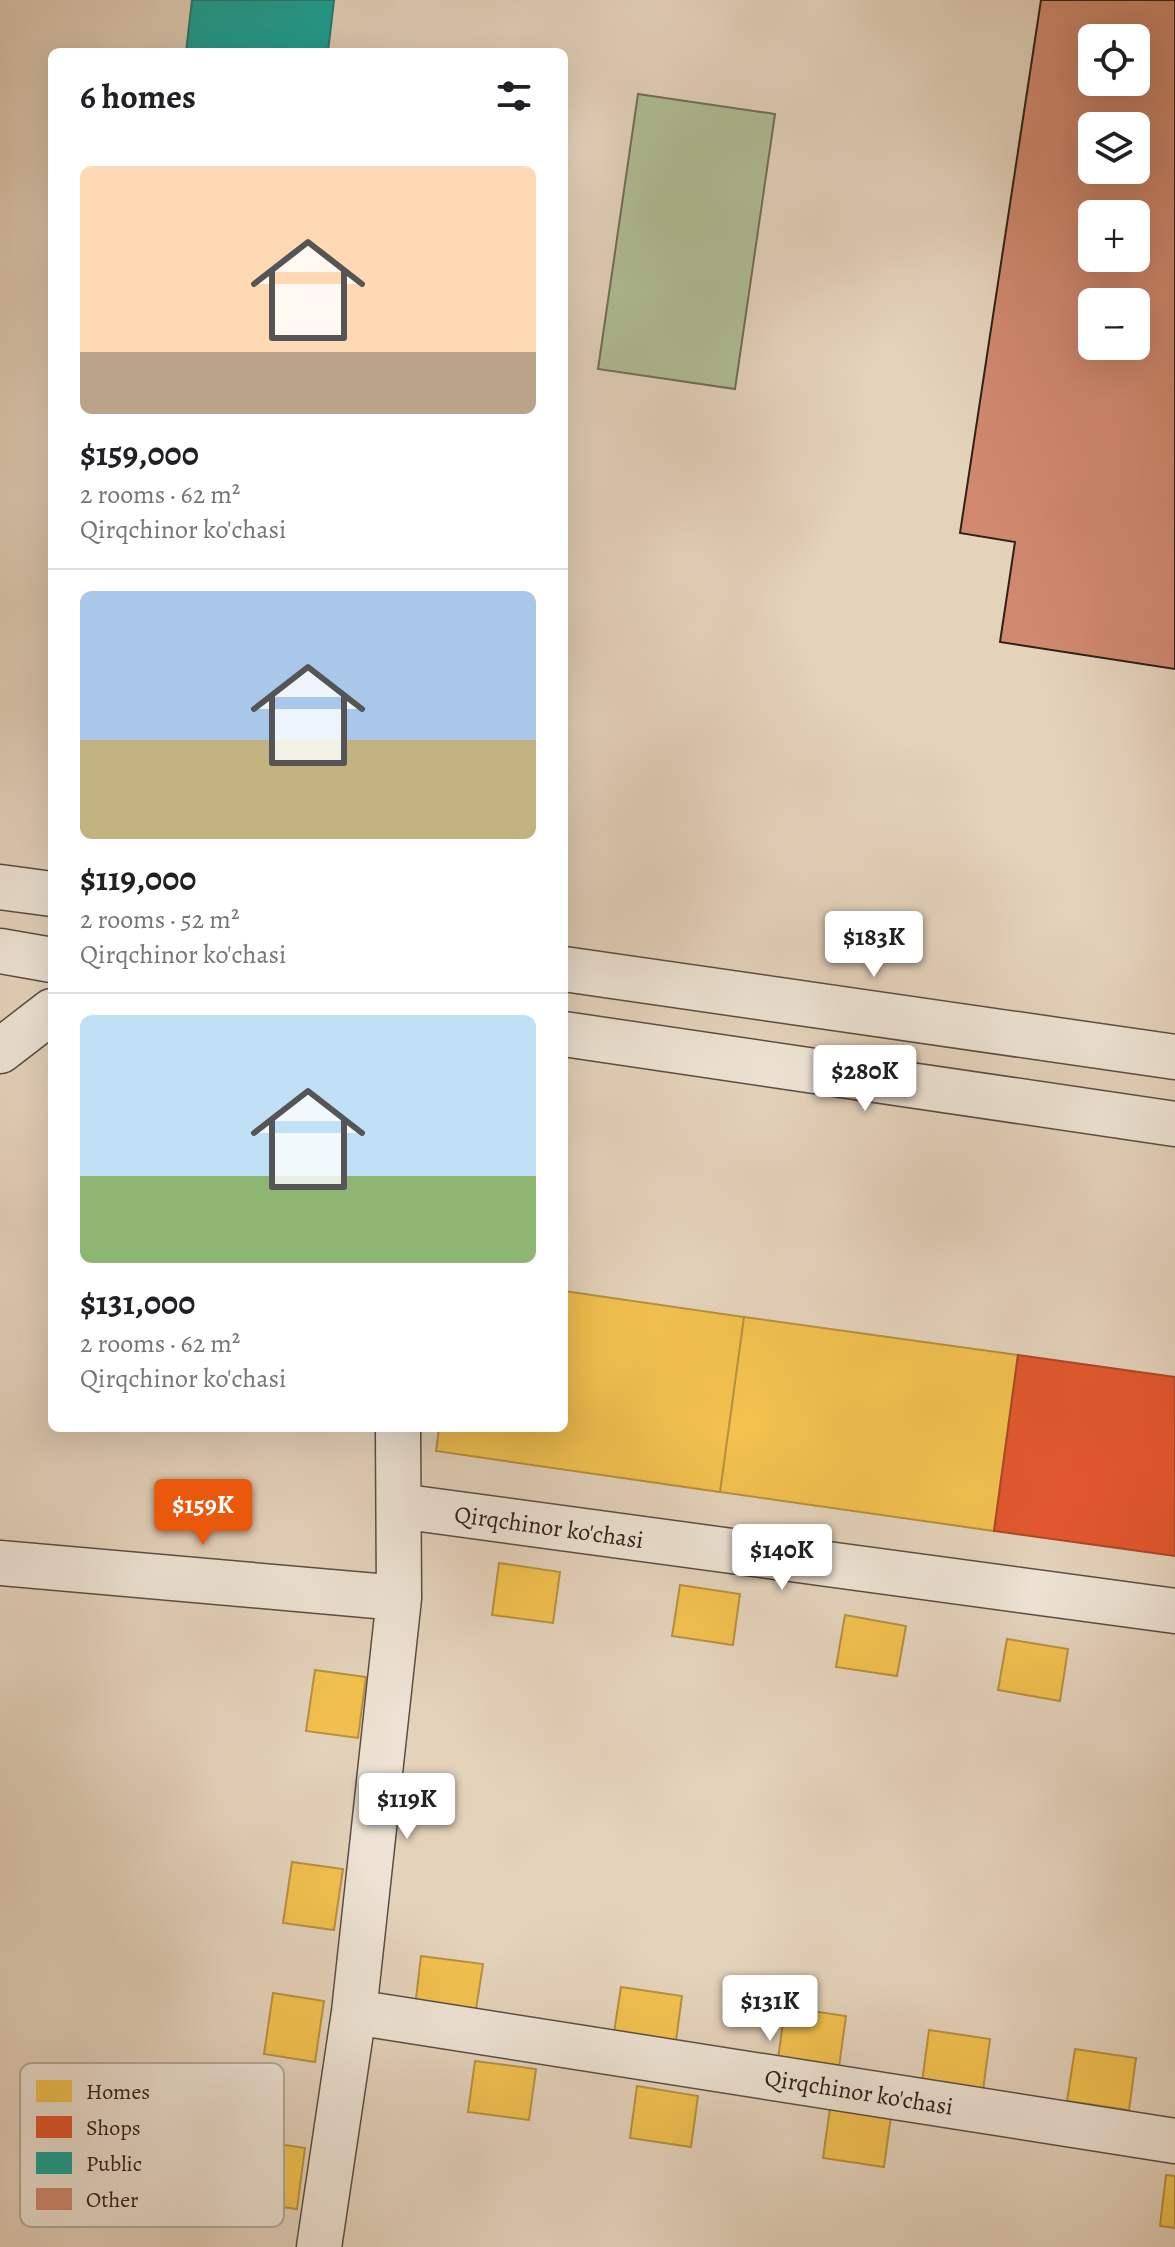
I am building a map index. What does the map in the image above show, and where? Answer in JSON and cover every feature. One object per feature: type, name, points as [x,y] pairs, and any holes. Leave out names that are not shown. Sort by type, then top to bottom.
[{"type":"street","points":[[0,951],[48,959]]},
{"type":"street","points":[[568,970],[1175,1057]]},
{"type":"street","points":[[0,1051],[48,1014]]},
{"type":"street","points":[[568,1035],[1175,1124]]},
{"type":"street","points":[[319,2247],[354,2012],[399,1598],[398,1432]]},
{"type":"street","name":"Qirqchinor ko'chasi","points":[[399,1506],[1175,1611]]},
{"type":"street","points":[[0,1563],[399,1598]]},
{"type":"street","name":"Qirqchinor ko'chasi","points":[[354,2012],[1175,2141]]},
{"type":"green space","points":[[638,94],[775,114],[735,389],[598,369]]},
{"type":"building: Homes","points":[[568,1292],[744,1317],[720,1492],[436,1451],[438,1432],[568,1432]]},
{"type":"building: Homes","points":[[744,1317],[1018,1355],[994,1531],[720,1492]]},
{"type":"building: Homes","points":[[499,1563],[560,1572],[553,1623],[492,1615]]},
{"type":"building: Homes","points":[[680,1585],[740,1594],[733,1645],[672,1636]]},
{"type":"building: Homes","points":[[845,1615],[906,1626],[897,1676],[836,1667]]},
{"type":"building: Homes","points":[[1007,1639],[1068,1649],[1060,1701],[998,1690]]},
{"type":"building: Homes","points":[[315,1670],[366,1677],[358,1738],[306,1731]]},
{"type":"building: Homes","points":[[292,1862],[343,1869],[334,1930],[283,1923]]},
{"type":"building: Homes","points":[[421,1956],[483,1964],[475,2016],[415,2007]]},
{"type":"building: Homes","points":[[621,1987],[682,1996],[675,2048],[613,2039]]},
{"type":"building: Homes","points":[[273,1993],[324,2001],[315,2062],[264,2054]]},
{"type":"building: Homes","points":[[785,2007],[846,2016],[839,2067],[778,2059]]},
{"type":"building: Homes","points":[[929,2030],[990,2039],[983,2090],[922,2082]]},
{"type":"building: Homes","points":[[1075,2049],[1136,2058],[1129,2110],[1067,2101]]},
{"type":"building: Homes","points":[[475,2061],[536,2069],[529,2120],[468,2112]]},
{"type":"building: Homes","points":[[637,2086],[698,2096],[691,2147],[630,2138]]},
{"type":"building: Homes","points":[[830,2108],[891,2116],[884,2167],[823,2158]]},
{"type":"building: Homes","points":[[284,2145],[305,2148],[297,2209],[284,2207]]},
{"type":"building: Homes","points":[[1166,2175],[1175,2176],[1175,2228],[1160,2226]]},
{"type":"building: Shops","points":[[1018,1355],[1175,1377],[1175,1556],[994,1531]]},
{"type":"building: Public","points":[[192,0],[334,0],[328,48],[186,48]]},
{"type":"building: Other","points":[[1041,0],[1175,0],[1175,669],[1000,642],[1015,542],[960,533]]}]
